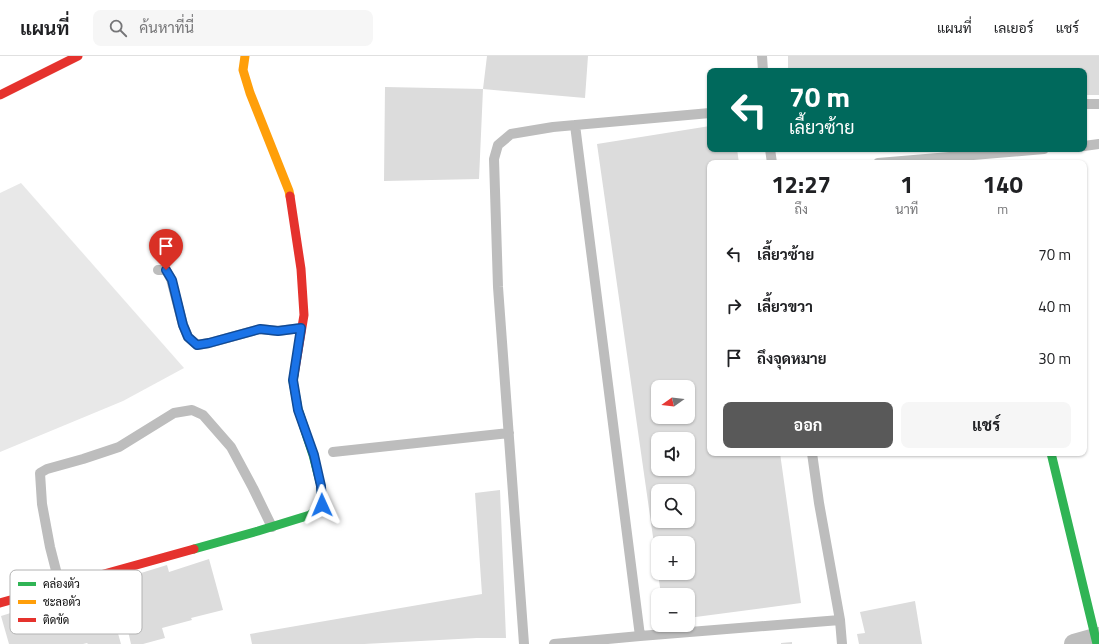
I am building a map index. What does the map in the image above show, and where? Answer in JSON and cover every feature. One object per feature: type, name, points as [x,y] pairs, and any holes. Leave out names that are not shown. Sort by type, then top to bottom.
[{"type":"street","points":[[0,94],[78,56]]},
{"type":"street","points":[[117,570],[310,515],[322,505],[321,486],[314,455],[298,410],[293,380],[304,315],[301,269],[289,191],[250,93],[243,70],[245,56]]},
{"type":"street","points":[[1052,456],[1097,640],[1074,644]]},
{"type":"street","points":[[0,603],[10,600]]},
{"type":"lane","points":[[762,56],[763,68]]},
{"type":"lane","points":[[1087,104],[1099,104]]},
{"type":"lane","points":[[524,644],[498,287],[494,159],[498,145],[512,134],[553,127],[707,113]]},
{"type":"lane","points":[[576,125],[640,636]]},
{"type":"lane","points":[[1087,146],[1099,144]]},
{"type":"lane","points":[[914,160],[1008,152]]},
{"type":"lane","points":[[158,270],[166,270],[172,280],[183,325],[188,337],[197,345],[260,329],[278,331],[301,328]]},
{"type":"lane","points":[[56,570],[42,504],[40,473],[47,469],[119,447],[174,414],[192,410],[203,415],[231,447],[272,527]]},
{"type":"lane","points":[[332,452],[508,433]]},
{"type":"lane","points":[[812,456],[819,503],[840,620],[842,644]]},
{"type":"lane","points":[[554,644],[840,620]]},
{"type":"shaded area","points":[[21,183],[184,368],[123,401],[0,452],[0,193]]},
{"type":"building","points":[[487,56],[588,56],[585,98],[483,89]]},
{"type":"building","points":[[788,56],[1099,56],[1099,95],[1087,95],[1087,68],[788,68]]},
{"type":"building","points":[[385,87],[483,89],[479,179],[384,181]]},
{"type":"building","points":[[707,126],[707,152],[737,152],[739,160],[707,160],[707,456],[780,456],[801,603],[695,617],[695,588],[660,588],[659,580],[695,580],[695,536],[653,536],[652,528],[695,528],[695,484],[651,484],[651,523],[597,144]]},
{"type":"building","points":[[500,490],[506,638],[477,638],[364,644],[252,644],[250,634],[482,594],[475,493]]},
{"type":"building","points":[[209,559],[223,610],[191,618],[192,620],[162,628],[165,638],[143,644],[131,644],[129,634],[142,634],[142,573],[167,565],[169,572]]},
{"type":"building","points":[[915,601],[922,644],[859,644],[857,634],[865,633],[860,612]]},
{"type":"building","points":[[10,613],[10,634],[118,634],[121,644],[9,644],[1,616]]},
{"type":"building","points":[[792,642],[792,644],[781,644],[781,643]]},
{"type":"traffic: fast","points":[[194,549],[310,515],[322,505],[321,486],[313,455],[298,409],[293,381],[294,375]]},
{"type":"traffic: fast","points":[[1052,456],[1097,644]]},
{"type":"traffic: slow","points":[[245,56],[243,70],[250,93],[290,196]]},
{"type":"traffic: jam","points":[[0,95],[78,56]]},
{"type":"traffic: jam","points":[[290,196],[301,269],[304,315],[294,375]]},
{"type":"traffic: jam","points":[[119,570],[194,549]]},
{"type":"traffic: jam","points":[[0,603],[10,600]]},
{"type":"route","points":[[166,270],[172,280],[183,325],[188,337],[197,345],[260,329],[278,331],[301,328],[293,380],[298,410],[314,455],[321,486],[322,505]]}]
